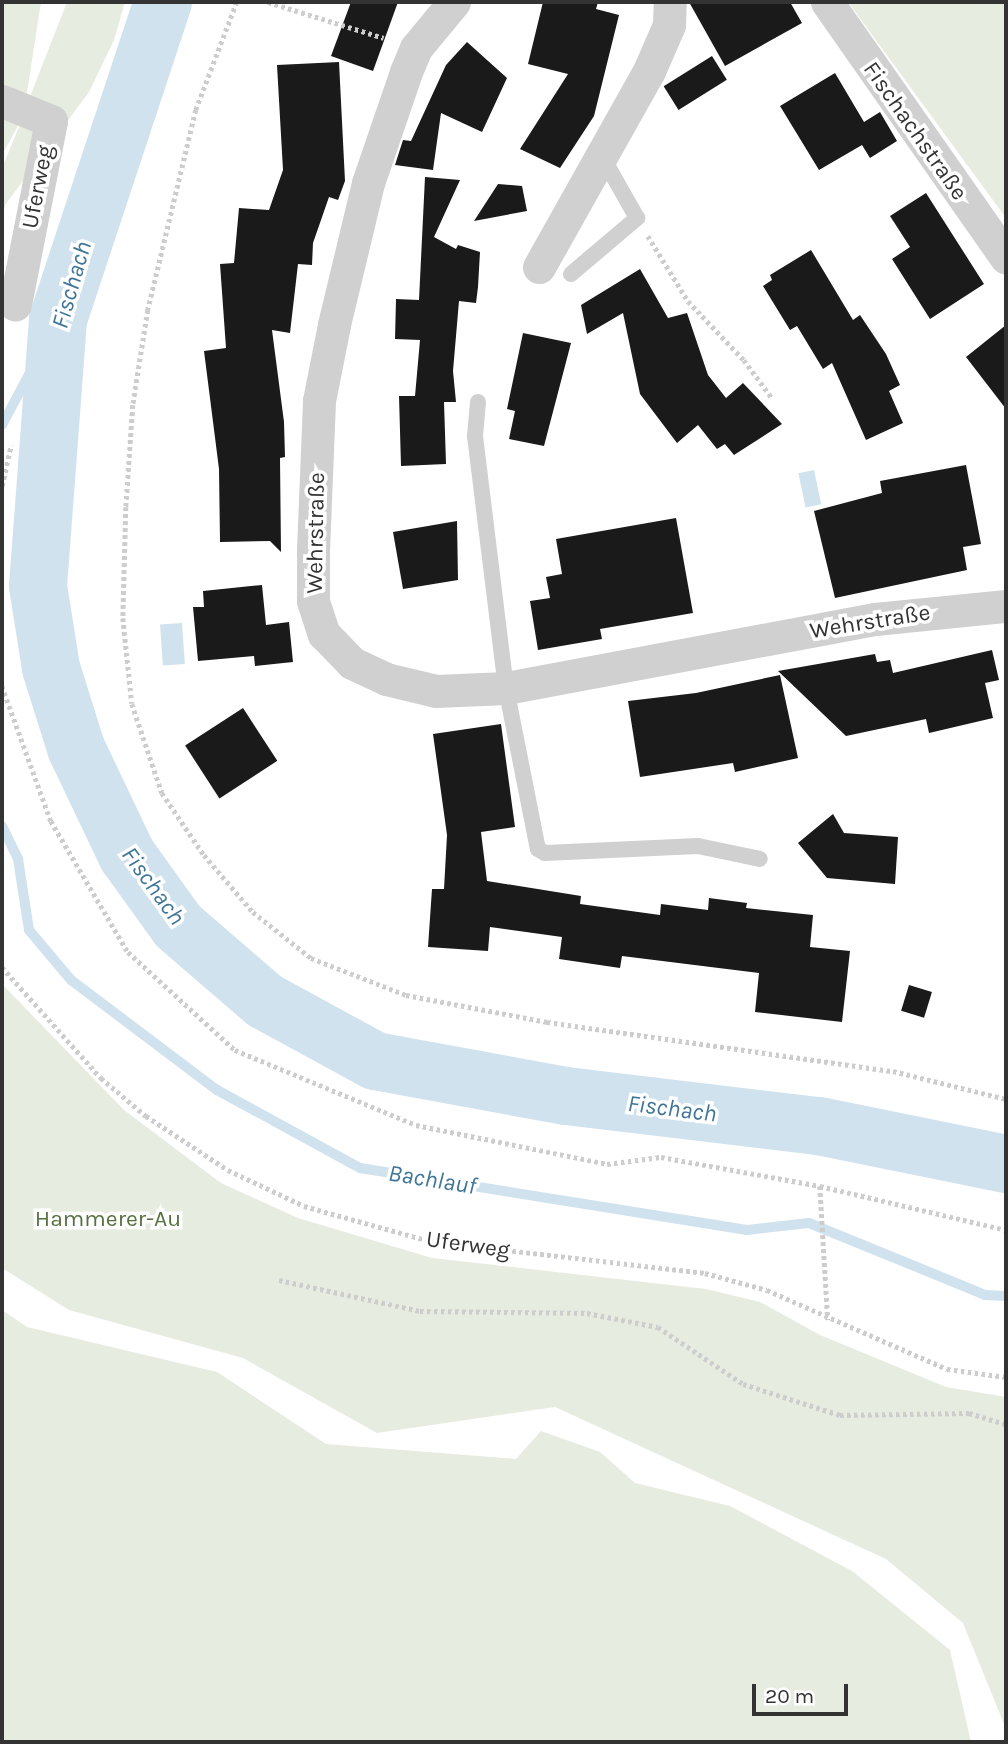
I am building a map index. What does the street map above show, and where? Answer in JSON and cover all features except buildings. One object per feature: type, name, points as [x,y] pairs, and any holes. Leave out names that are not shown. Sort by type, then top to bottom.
[{"type":"street","name":"Wehrstraße","points":[[454,2],[416,48],[368,183],[319,401],[313,601],[324,634],[352,663],[386,679],[436,691],[506,688],[875,619],[1006,606]]},
{"type":"street","points":[[539,267],[603,158],[649,71],[668,25],[670,2]]},
{"type":"street","name":"Fischachstraße","points":[[827,2],[1006,258]]},
{"type":"street","name":"Uferweg","points":[[2,101],[51,121],[15,305]]},
{"type":"lane","points":[[571,274],[637,218],[603,158]]},
{"type":"lane","points":[[478,402],[475,436],[506,688],[538,849],[544,853],[698,846],[760,859]]},
{"type":"path","points":[[237,2],[196,110],[148,310],[133,405],[126,507],[123,618],[132,704],[162,793],[204,855],[253,912],[311,958],[405,995],[547,1022],[893,1071],[1006,1099]]},
{"type":"path","points":[[268,2],[416,48]]},
{"type":"path","points":[[637,218],[688,301],[744,360],[772,398]]},
{"type":"path","points":[[2,486],[11,445]]},
{"type":"path","points":[[2,686],[51,821],[128,951],[235,1050],[416,1125],[607,1164],[661,1157],[820,1186],[1006,1230]]},
{"type":"path","name":"Uferweg","points":[[2,967],[101,1078],[146,1116],[228,1170],[304,1206],[429,1241],[705,1273],[767,1290],[828,1320],[947,1369],[1006,1377]]},
{"type":"path","points":[[820,1186],[828,1320]]},
{"type":"path","points":[[279,1280],[420,1311],[587,1313],[658,1327],[743,1384],[840,1415],[969,1413],[1006,1424]]},
{"type":"green space","points":[[2,2],[41,2],[24,112],[67,2],[125,2],[114,40],[89,92],[5,205],[2,220],[2,168],[24,115],[2,155]]},
{"type":"green space","points":[[848,2],[1006,2],[1006,218]]},
{"type":"green space","name":"Hammerer-Au","points":[[2,984],[124,1110],[221,1183],[298,1218],[432,1258],[706,1289],[760,1302],[820,1335],[946,1387],[1006,1397],[1006,1729],[963,1623],[886,1559],[555,1407],[377,1433],[243,1358],[69,1310],[2,1268]]},
{"type":"green space","points":[[2,1310],[27,1327],[217,1372],[326,1444],[516,1459],[541,1431],[600,1452],[635,1483],[730,1506],[852,1571],[950,1650],[971,1742],[2,1742]]},
{"type":"water","points":[[814,470],[821,504],[806,508],[798,473]]},
{"type":"water","points":[[182,623],[185,664],[163,665],[160,625]]},
{"type":"waterway","name":"Fischach","points":[[163,2],[58,320],[38,586],[51,668],[76,748],[127,855],[178,926],[265,1001],[375,1061],[566,1096],[819,1126],[1006,1164]]},
{"type":"waterway","name":"Bachlauf","points":[[2,425],[58,320]]},
{"type":"waterway","name":"Bachlauf","points":[[2,826],[18,859],[29,930],[71,980],[217,1090],[360,1168],[747,1230],[809,1223],[985,1295],[1006,1296]]}]
